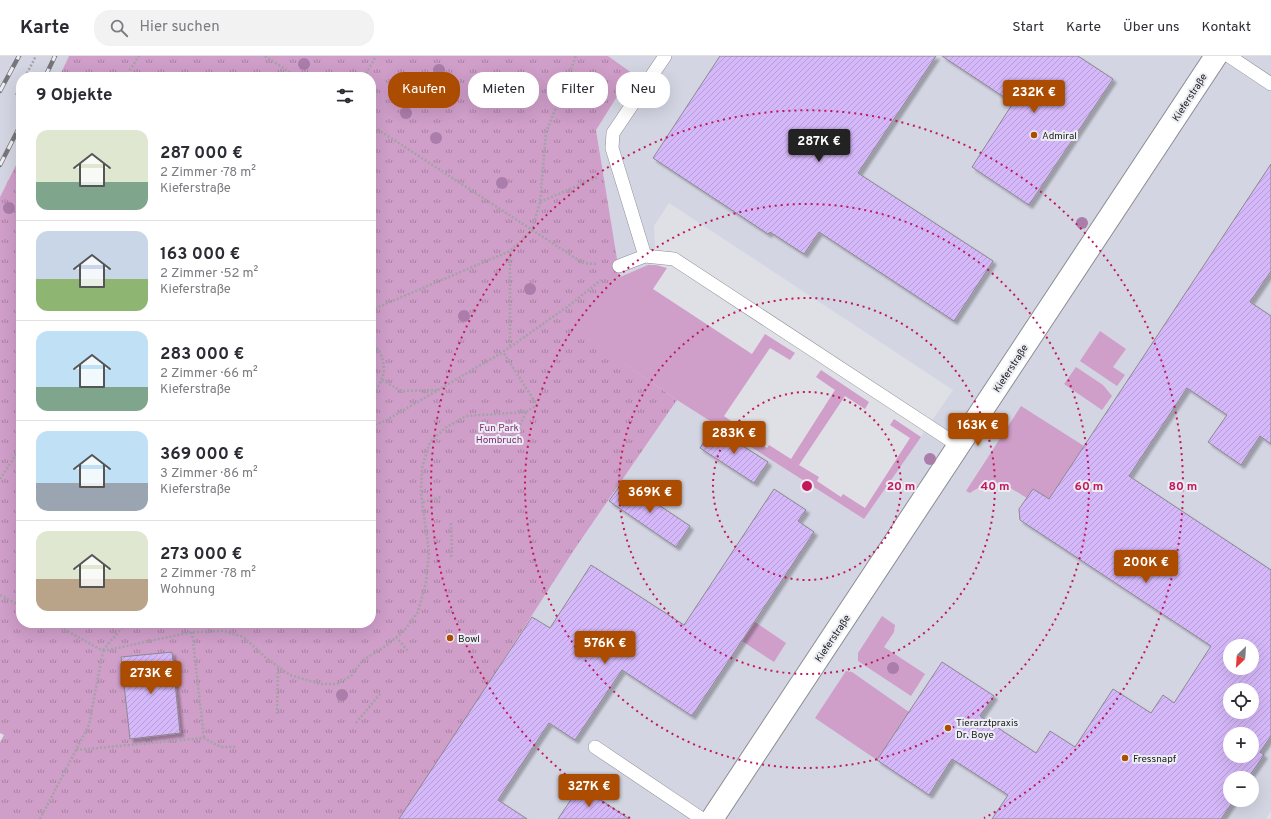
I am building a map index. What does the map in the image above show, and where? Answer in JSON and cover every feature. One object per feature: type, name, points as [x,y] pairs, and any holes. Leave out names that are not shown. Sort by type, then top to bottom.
[{"type":"street","name":"Kieferstraße","points":[[712,819],[1216,56]]},
{"type":"lane","points":[[645,256],[612,148],[614,133],[666,56]]},
{"type":"lane","points":[[1229,56],[1271,84]]},
{"type":"lane","points":[[619,266],[645,256],[674,259],[959,446]]},
{"type":"lane","points":[[596,747],[702,819]]},
{"type":"path","points":[[28,72],[36,56]]},
{"type":"path","points":[[128,72],[138,56]]},
{"type":"path","points":[[265,56],[289,72]]},
{"type":"path","points":[[367,72],[376,56]]},
{"type":"path","points":[[376,308],[510,251],[532,230],[540,202],[546,133],[576,56]]},
{"type":"path","points":[[376,128],[583,264],[619,266]]},
{"type":"path","points":[[540,202],[618,169]]},
{"type":"path","points":[[510,251],[510,347]]},
{"type":"path","points":[[376,424],[385,421],[503,352],[567,307],[619,266]]},
{"type":"path","points":[[376,347],[380,351],[383,359],[384,369],[382,380],[376,390]]},
{"type":"path","points":[[62,628],[103,651],[192,632],[224,631],[244,637],[290,676],[320,684],[337,684],[352,675],[362,661],[404,631],[418,612],[426,582],[429,552],[421,493],[422,468],[430,442],[445,428],[466,416],[526,412],[537,405],[503,352]]},
{"type":"path","points":[[382,380],[401,390],[438,390]]},
{"type":"path","points":[[506,444],[513,431],[520,425],[526,412]]},
{"type":"path","points":[[0,479],[16,455]]},
{"type":"path","points":[[423,502],[442,497]]},
{"type":"path","points":[[450,523],[452,558]]},
{"type":"path","points":[[0,595],[16,603]]},
{"type":"path","points":[[40,819],[89,725],[103,651],[122,628]]},
{"type":"path","points":[[192,632],[204,738]]},
{"type":"path","points":[[396,637],[408,651]]},
{"type":"path","points":[[277,714],[278,667]]},
{"type":"path","points":[[356,723],[380,694]]},
{"type":"path","points":[[76,750],[204,738],[221,747],[237,746]]},
{"type":"shaded area","points":[[0,56],[69,56],[61,72],[16,72],[16,165],[0,197]]},
{"type":"shaded area","points":[[608,56],[1271,56],[1271,811],[1266,819],[401,819],[574,550],[677,400],[864,519],[953,390],[669,203],[654,226],[656,264],[648,265],[620,277],[596,130],[616,98],[616,108],[670,108],[670,72],[631,72]]},
{"type":"green space","name":"Fun Park Hombruch","points":[[69,56],[608,56],[631,72],[616,72],[616,98],[596,130],[620,277],[565,322],[677,400],[574,550],[401,819],[0,819],[0,742],[4,735],[0,733],[0,197],[16,165],[16,628],[376,628],[376,72],[61,72]]},
{"type":"green space","points":[[648,265],[656,265],[667,268],[653,289],[752,354],[765,334],[795,353],[790,360],[770,348],[724,416],[744,430],[743,433],[767,448],[769,445],[791,459],[835,390],[816,377],[821,370],[869,402],[865,409],[845,396],[799,465],[819,477],[817,481],[841,497],[843,494],[865,508],[910,438],[890,425],[894,419],[921,437],[864,519],[677,400],[564,322],[620,277]]},
{"type":"green space","points":[[1100,331],[1126,349],[1113,367],[1125,375],[1117,386],[1080,361]]},
{"type":"green space","points":[[1076,367],[1103,385],[1112,396],[1102,410],[1064,384]]},
{"type":"green space","points":[[1021,406],[1084,446],[1049,499],[1036,491],[1029,494],[1027,498],[1011,488],[999,483],[986,484],[970,493],[966,491]]},
{"type":"green space","points":[[882,616],[895,625],[894,632],[884,647],[925,674],[911,696],[858,661],[858,653]]},
{"type":"green space","points":[[755,622],[786,643],[774,662],[742,641]]},
{"type":"green space","points":[[846,671],[852,672],[909,712],[877,760],[815,718]]},
{"type":"building","points":[[720,56],[936,56],[858,173],[993,261],[954,321],[819,232],[804,254],[770,232],[768,234],[653,158]]},
{"type":"building","name":"Admiral","points":[[942,56],[1078,56],[1113,79],[1029,205],[972,167],[1013,103]]},
{"type":"building","points":[[1271,164],[1271,271],[1250,302],[1271,316],[1271,444],[1260,436],[1241,465],[1208,442],[1227,415],[1187,388],[1129,476],[1271,570],[1271,736],[1260,752],[1264,755],[1259,762],[1259,727],[1223,727],[1223,763],[1258,763],[1253,771],[1223,771],[1223,807],[1229,807],[1221,819],[992,819],[1008,795],[952,759],[929,795],[877,760],[942,662],[994,696],[980,716],[1036,753],[1050,731],[1075,747],[1113,689],[1151,713],[1163,695],[1174,703],[1211,646],[1020,520],[1019,509],[1033,489],[1049,499]]},
{"type":"building","points":[[713,427],[768,462],[754,483],[700,448]]},
{"type":"building","points":[[623,481],[690,526],[676,547],[609,501]]},
{"type":"building","points":[[774,489],[806,510],[798,521],[814,532],[692,716],[622,670],[575,740],[549,723],[498,800],[527,819],[399,819],[532,617],[550,628],[591,565],[684,625]]},
{"type":"building","points":[[172,652],[180,733],[130,739],[121,657]]},
{"type":"building","points":[[580,786],[629,819],[558,819]]},
{"type":"railway","points":[[0,91],[19,56]]},
{"type":"railway","points":[[47,72],[55,56]]},
{"type":"railway","points":[[0,165],[16,134]]},
{"type":"place","name":"Admiral","points":[[1034,135]]},
{"type":"place","name":"Bowl","points":[[450,638]]},
{"type":"place","name":"Tierarztpraxis Dr. Boye","points":[[948,728]]},
{"type":"place","name":"Fressnapf","points":[[1125,758]]}]
